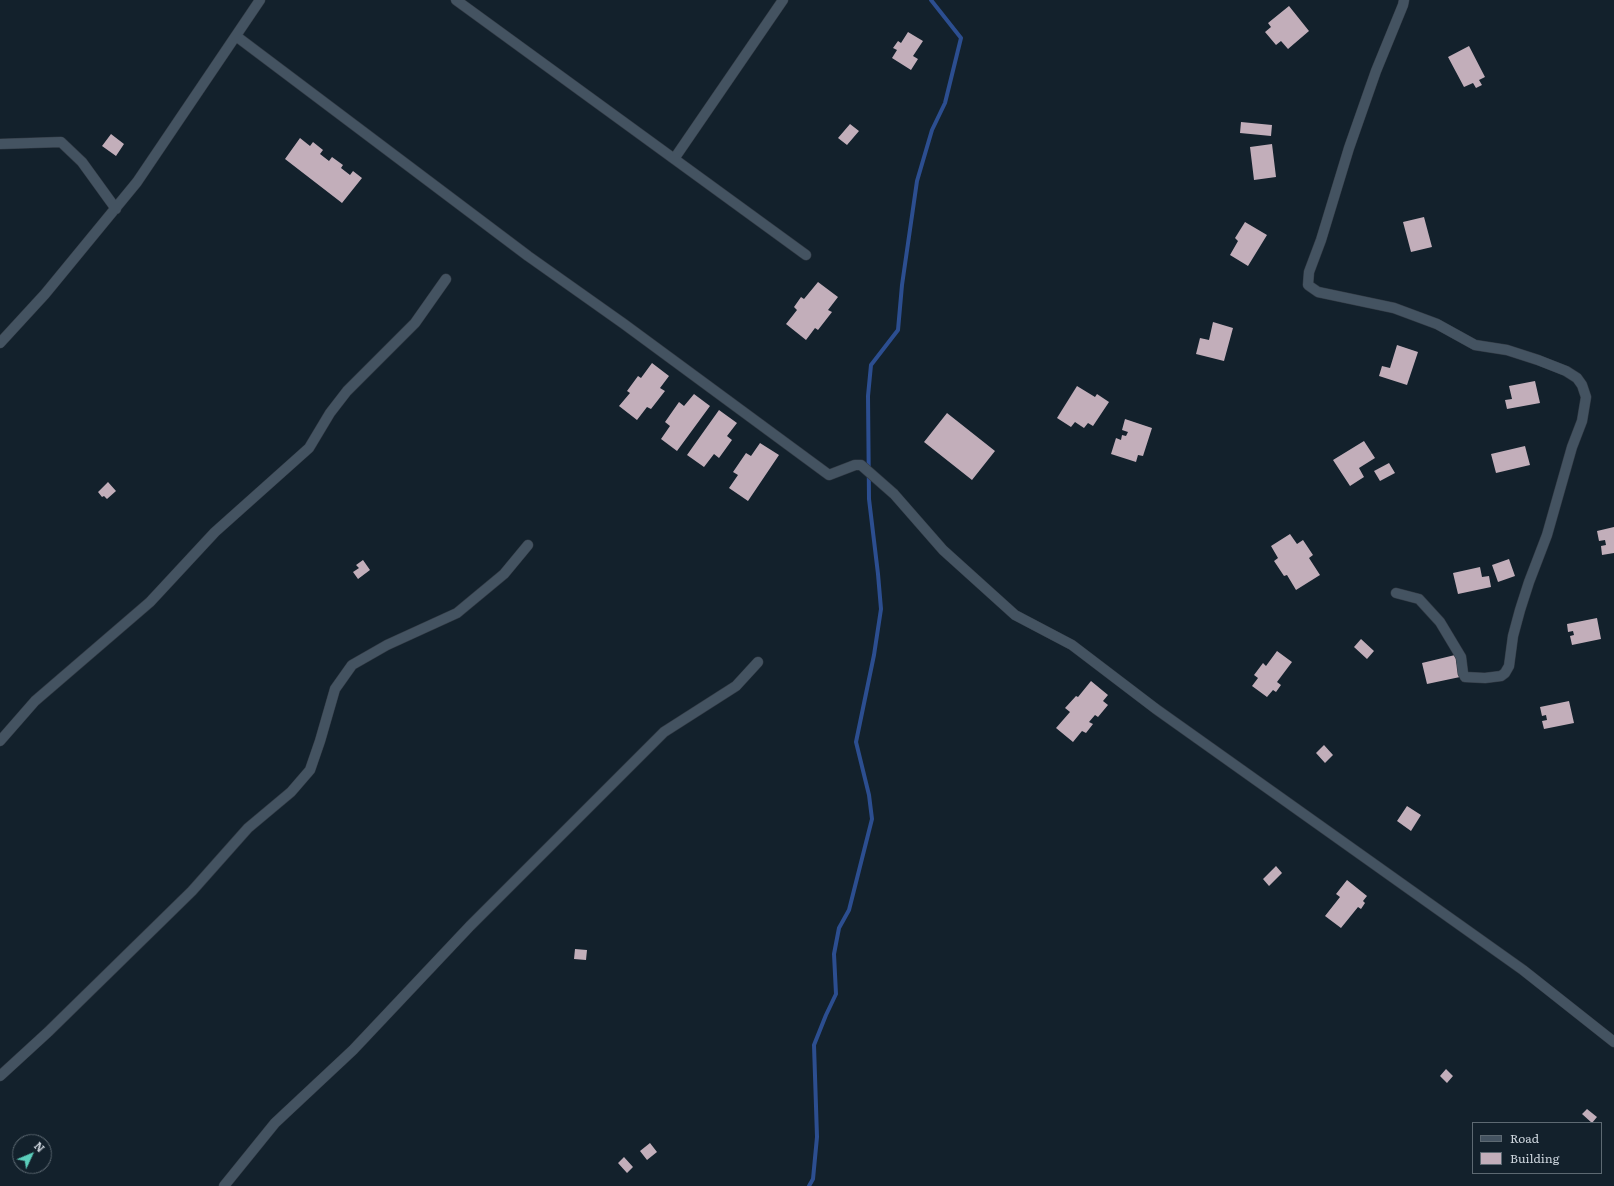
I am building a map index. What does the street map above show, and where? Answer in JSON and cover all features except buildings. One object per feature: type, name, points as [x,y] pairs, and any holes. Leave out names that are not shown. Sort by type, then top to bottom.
[{"type":"street","points":[[0,342],[45,294],[137,182],[260,0]]},
{"type":"street","points":[[456,0],[806,255]]},
{"type":"street","points":[[674,159],[783,0]]},
{"type":"street","points":[[1396,593],[1419,599],[1440,622],[1461,657],[1465,677],[1485,678],[1501,676],[1505,673],[1509,666],[1513,636],[1520,610],[1529,582],[1548,535],[1572,447],[1582,421],[1586,397],[1582,385],[1577,378],[1559,368],[1507,350],[1475,345],[1437,324],[1394,308],[1318,292],[1308,285],[1309,272],[1322,240],[1350,148],[1376,71],[1404,0]]},
{"type":"street","points":[[236,36],[528,256],[624,324],[829,475],[855,465],[861,466],[894,494],[943,550],[1015,615],[1072,645],[1156,709],[1522,970],[1614,1042]]},
{"type":"street","points":[[0,144],[60,142],[82,162],[116,209]]},
{"type":"street","points":[[0,741],[35,702],[150,602],[215,532],[309,448],[330,413],[347,391],[415,323],[446,279]]},
{"type":"street","points":[[0,1076],[48,1032],[192,891],[248,828],[291,792],[310,770],[335,689],[352,666],[387,645],[457,612],[504,574],[528,545]]},
{"type":"street","points":[[224,1186],[274,1122],[353,1050],[470,926],[664,732],[736,686],[758,662]]},
{"type":"waterway","points":[[809,1186],[813,1179],[817,1137],[814,1045],[836,994],[834,954],[839,928],[849,910],[872,819],[869,795],[856,742],[874,655],[881,609],[869,499],[868,396],[871,365],[898,330],[902,285],[917,181],[932,130],[945,103],[961,38],[931,0]]}]
